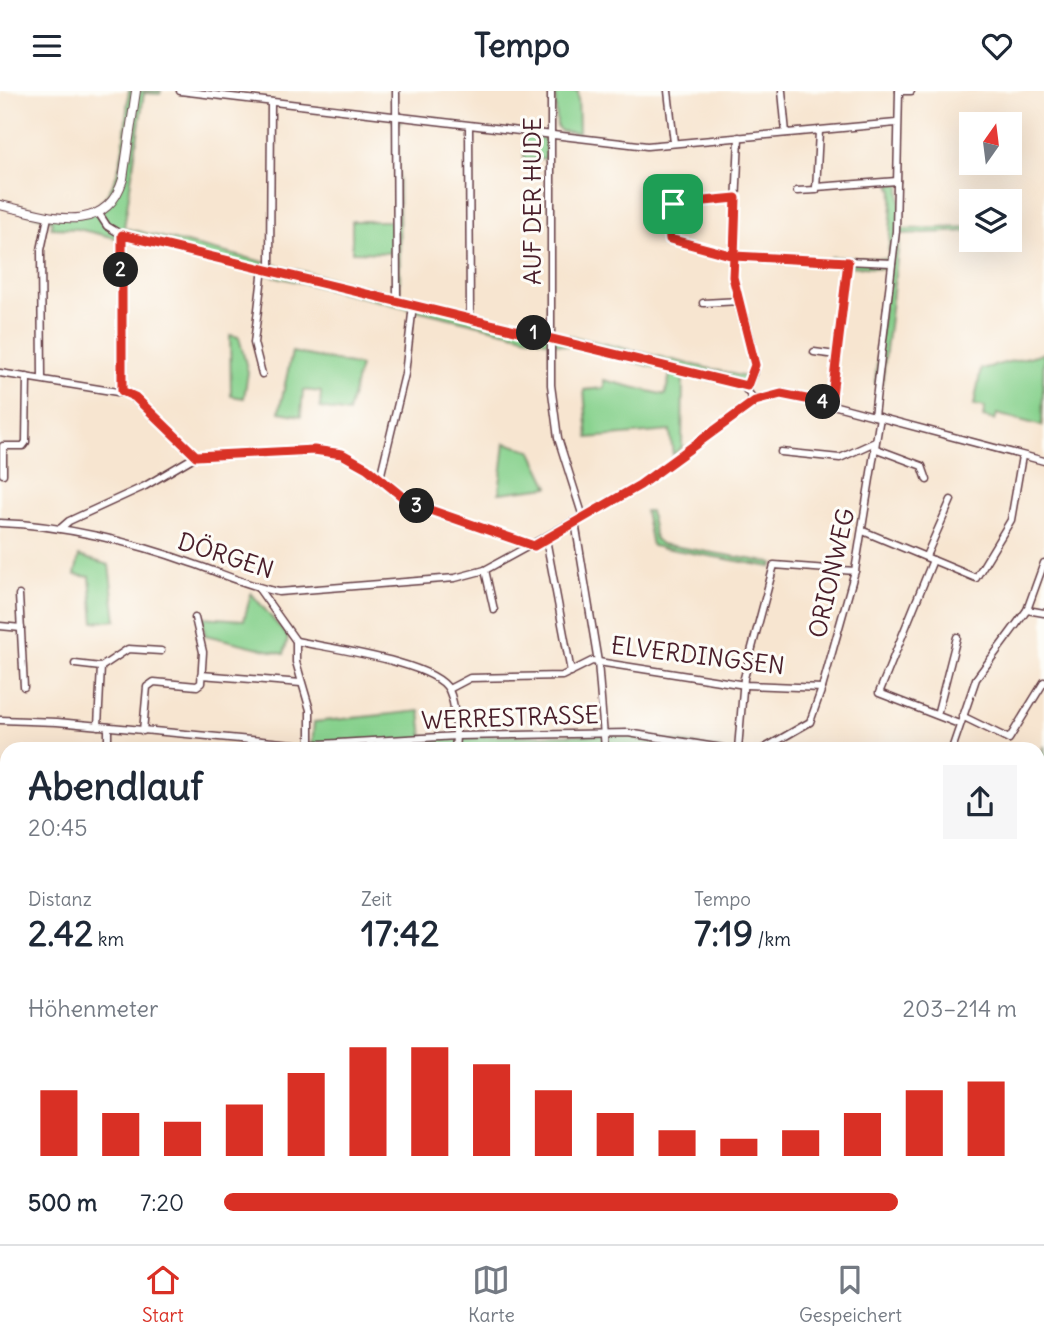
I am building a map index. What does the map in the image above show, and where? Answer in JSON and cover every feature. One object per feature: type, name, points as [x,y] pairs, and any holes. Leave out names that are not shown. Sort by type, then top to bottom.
[{"type":"street","points":[[0,205],[48,217],[76,219],[98,212],[120,188],[136,91]]},
{"type":"street","points":[[180,91],[648,145],[896,123]]},
{"type":"street","points":[[396,91],[397,301]]},
{"type":"street","name":"AUF DER HUDE","points":[[551,91],[551,385],[558,438],[583,517]]},
{"type":"street","points":[[668,91],[674,143]]},
{"type":"street","points":[[782,91],[786,133]]},
{"type":"street","points":[[899,91],[911,91]]},
{"type":"street","name":"ORIONWEG","points":[[775,742],[810,722],[855,571],[863,531],[875,445],[892,263],[899,91]]},
{"type":"street","points":[[262,374],[254,343],[266,269],[271,102]]},
{"type":"street","points":[[469,126],[470,318]]},
{"type":"street","points":[[816,187],[819,131]]},
{"type":"street","points":[[739,137],[733,277],[755,365],[747,386]]},
{"type":"street","points":[[797,191],[897,181]]},
{"type":"street","points":[[736,198],[676,204],[667,210],[670,239],[734,256],[892,263]]},
{"type":"street","points":[[98,212],[107,226],[122,235],[747,386],[755,401],[781,394],[831,404],[1044,461]]},
{"type":"street","points":[[42,379],[41,250],[48,217]]},
{"type":"street","points":[[122,235],[122,391]]},
{"type":"street","points":[[831,404],[848,262]]},
{"type":"street","points":[[703,303],[740,302]]},
{"type":"street","points":[[380,478],[405,374],[413,305]]},
{"type":"street","points":[[814,352],[836,355]]},
{"type":"street","points":[[0,373],[122,391],[135,397],[196,456]]},
{"type":"street","points":[[2,474],[3,446],[23,446],[26,442],[27,377]]},
{"type":"street","name":"DÖRGEN","points":[[0,523],[61,528],[188,562],[258,588],[279,592],[454,578],[485,570],[534,546],[640,485],[755,401]]},
{"type":"street","points":[[781,452],[840,458],[875,445],[922,466],[927,480]]},
{"type":"street","points":[[61,528],[69,521],[145,486],[196,456],[314,450],[342,454],[380,478],[410,503],[534,546]]},
{"type":"street","points":[[863,531],[976,578],[1011,520],[1022,456]]},
{"type":"street","points":[[951,500],[879,693],[959,724]]},
{"type":"street","points":[[575,522],[598,661],[605,742]]},
{"type":"street","points":[[546,539],[571,672]]},
{"type":"street","points":[[954,742],[979,674],[1027,610],[1044,563]]},
{"type":"street","points":[[739,742],[744,678],[774,565],[855,571]]},
{"type":"street","points":[[485,570],[494,610]]},
{"type":"street","points":[[258,588],[296,641],[296,662],[310,710],[306,742]]},
{"type":"street","points":[[19,595],[24,687]]},
{"type":"street","points":[[1027,610],[1044,613]]},
{"type":"street","points":[[144,731],[147,687],[154,682],[197,686],[201,683],[203,652],[195,618]]},
{"type":"street","points":[[0,626],[21,628]]},
{"type":"street","points":[[937,715],[957,637]]},
{"type":"street","points":[[296,641],[431,673],[449,689],[456,742]]},
{"type":"street","points":[[75,664],[101,667],[128,649],[161,651]]},
{"type":"street","name":"ELVERDINGSEN","points":[[449,689],[470,678],[562,676],[592,661],[745,685],[822,688]]},
{"type":"street","points":[[98,726],[101,667]]},
{"type":"street","points":[[201,675],[302,683]]},
{"type":"street","points":[[962,716],[1009,739],[1044,683]]},
{"type":"street","name":"WERRESTRASSE","points":[[0,720],[98,726],[263,742]]},
{"type":"street","points":[[108,727],[108,742]]},
{"type":"street","name":"WERRESTRASSE","points":[[366,742],[457,736],[628,733],[684,742]]},
{"type":"green space","points":[[129,91],[161,91],[160,94],[144,93],[124,228],[395,294],[396,253],[352,252],[352,221],[396,221],[395,124],[392,120],[402,121],[398,124],[400,296],[745,377],[743,385],[683,375],[682,447],[673,455],[670,431],[588,438],[584,390],[604,388],[604,380],[665,395],[671,371],[78,229],[51,228],[52,221],[18,210],[17,205],[70,214],[89,210],[103,200],[113,185],[119,167]]},
{"type":"green space","points":[[555,91],[578,91],[579,133],[561,131],[557,127]]},
{"type":"green space","points":[[524,135],[545,139],[546,159],[524,159]]},
{"type":"green space","points":[[900,183],[901,229],[959,227],[959,232],[900,234],[882,384],[875,383],[888,269],[829,264],[830,257],[888,259],[893,190],[890,184]]},
{"type":"green space","points":[[230,335],[239,337],[248,372],[244,398],[231,396]]},
{"type":"green space","points":[[292,352],[360,366],[348,413],[320,408],[321,392],[303,390],[301,416],[279,412]]},
{"type":"green space","points":[[1044,353],[1042,426],[997,414],[995,420],[983,417],[985,407],[974,405],[981,369]]},
{"type":"green space","points":[[505,443],[531,450],[549,487],[499,493]]},
{"type":"green space","points":[[645,511],[650,511],[655,539],[661,544],[773,563],[772,567],[652,546]]},
{"type":"green space","points":[[79,556],[109,565],[116,620],[94,622],[90,577],[75,575]]},
{"type":"green space","points":[[251,593],[288,637],[284,654],[205,635],[202,617],[244,620]]},
{"type":"green space","points":[[420,711],[423,737],[628,734],[678,742],[312,742],[314,722]]},
{"type":"route","points":[[673,204],[667,210],[670,239],[734,256],[733,277],[755,365],[747,386],[122,235],[122,391],[135,397],[193,450],[196,456],[314,450],[342,454],[367,468],[410,503],[534,546],[640,485],[755,401],[781,394],[831,404],[848,262],[734,256],[736,198],[673,204]]}]
